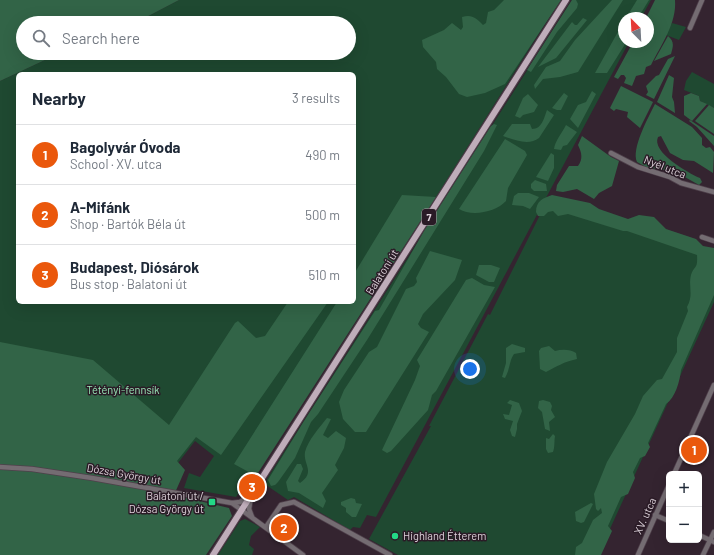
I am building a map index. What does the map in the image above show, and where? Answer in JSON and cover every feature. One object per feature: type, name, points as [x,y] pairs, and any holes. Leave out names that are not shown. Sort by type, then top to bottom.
[{"type":"main road","name":"Balatoni út","points":[[214,555],[241,510],[566,0]]},
{"type":"street","points":[[690,28],[702,0]]},
{"type":"street","name":"Nyél utca","points":[[611,153],[638,167],[670,177],[681,183],[714,192]]},
{"type":"street","points":[[702,238],[714,241]]},
{"type":"street","points":[[675,471],[714,385]]},
{"type":"street","name":"Dózsa György út","points":[[0,467],[32,469],[92,478],[232,503],[302,555]]},
{"type":"street","name":"XV. utca","points":[[638,555],[666,491]]},
{"type":"street","points":[[232,503],[243,501],[253,492]]},
{"type":"street","points":[[253,492],[249,509],[253,518]]},
{"type":"street","points":[[266,527],[281,505],[294,502],[390,555]]},
{"type":"street","points":[[655,515],[666,520]]},
{"type":"street","points":[[703,555],[712,541],[714,532]]},
{"type":"street","points":[[702,536],[712,541]]},
{"type":"green space","points":[[0,0],[179,0],[148,16],[16,16],[16,60],[45,60],[19,72],[16,72],[16,74],[0,81]]},
{"type":"green space","name":"Tétényi-fennsík","points":[[179,0],[560,0],[436,197],[434,197],[277,441],[236,497],[184,488],[189,473],[200,477],[214,456],[195,441],[178,463],[0,462],[0,81],[16,74],[16,304],[356,304],[356,72],[19,72],[45,60],[356,60],[356,16],[148,16]]},
{"type":"green space","points":[[504,0],[561,0],[505,84],[485,93],[467,97],[459,94],[446,77],[437,69],[436,62],[423,47],[422,40],[444,30],[452,23],[461,30],[463,27],[462,17],[474,17],[483,25],[486,23],[488,12],[494,10]]},
{"type":"green space","points":[[572,0],[651,0],[644,12],[618,12],[618,48],[626,48],[376,517],[367,515],[360,528],[353,527],[350,530],[294,497],[288,500],[266,485],[267,479]]},
{"type":"green space","points":[[572,0],[576,0],[578,4],[577,8],[557,32],[531,72],[527,70]]},
{"type":"green space","points":[[612,0],[623,0],[578,72],[560,77],[543,79],[535,89],[534,85],[546,67],[560,61],[575,40]]},
{"type":"green space","points":[[637,0],[649,0],[642,12],[630,12]]},
{"type":"green space","points":[[655,0],[675,0],[674,17],[668,34],[651,65],[646,67],[644,74],[636,76],[632,86],[624,83],[626,78],[624,75],[621,75],[618,79],[614,77],[630,48],[654,48],[654,12],[649,12]]},
{"type":"green space","points":[[583,18],[587,20],[556,58],[538,67],[572,22],[577,25]]},
{"type":"green space","points":[[672,23],[686,27],[679,40],[666,35]]},
{"type":"green space","points":[[618,32],[618,48],[623,48],[607,73],[595,73]]},
{"type":"green space","points":[[668,36],[673,42],[671,54],[654,61]]},
{"type":"green space","points":[[675,56],[654,99],[646,95],[648,92],[646,86],[659,75],[668,59]]},
{"type":"green space","points":[[692,72],[714,84],[714,108],[700,101],[699,96],[684,90],[686,81]]},
{"type":"green space","points":[[669,75],[674,78],[672,97],[675,113],[657,102]]},
{"type":"green space","points":[[621,86],[653,102],[640,128],[627,117],[628,112],[616,109],[614,111],[610,108]]},
{"type":"green space","points":[[592,91],[596,94],[578,128],[570,119],[578,105],[586,102]]},
{"type":"green space","points":[[564,93],[568,96],[561,110],[552,108]]},
{"type":"green space","points":[[691,93],[699,96],[700,101],[707,104],[692,121],[684,115],[684,96]]},
{"type":"green space","points":[[528,94],[538,105],[534,112],[523,115],[520,118],[515,116],[523,98]]},
{"type":"green space","points":[[655,104],[692,127],[702,138],[702,145],[706,148],[710,147],[714,152],[713,173],[694,161],[683,160],[670,153],[661,136],[658,137],[657,143],[665,155],[687,172],[700,178],[702,182],[699,185],[676,172],[646,167],[637,162],[636,149],[638,142]]},
{"type":"green space","points":[[709,105],[714,108],[714,134],[695,121]]},
{"type":"green space","points":[[547,110],[554,115],[539,138],[531,142],[521,142],[503,136],[512,124],[530,124],[532,129],[535,129],[542,122]]},
{"type":"green space","points":[[690,120],[714,136],[714,146],[697,127],[689,121]]},
{"type":"green space","points":[[494,124],[497,125],[484,151],[367,340],[318,414],[311,422],[295,458],[278,482],[271,486],[268,480],[304,421],[375,311],[379,310],[424,231],[491,126]]},
{"type":"green space","points":[[566,125],[577,132],[561,150],[554,149],[557,140]]},
{"type":"green space","points":[[582,136],[619,161],[612,186],[599,193],[594,199],[577,189],[563,192],[556,191],[557,185],[569,166],[578,166],[581,161],[578,145]]},
{"type":"green space","points":[[505,139],[525,151],[527,155],[508,188],[506,201],[496,208],[484,212],[470,213],[459,209]]},
{"type":"green space","points":[[551,153],[554,155],[554,168],[548,181],[536,177]]},
{"type":"green space","points":[[535,180],[546,184],[547,191],[534,191],[531,188],[531,184]]},
{"type":"green space","points":[[518,193],[529,193],[539,197],[530,209],[523,206],[512,205],[514,196]]},
{"type":"green space","points":[[402,195],[436,197],[256,476],[234,464],[336,304],[356,304],[356,271]]},
{"type":"green space","points":[[552,195],[590,203],[599,209],[628,219],[639,215],[654,217],[666,229],[696,239],[703,246],[714,248],[714,295],[681,370],[680,379],[674,394],[666,404],[648,443],[650,447],[645,456],[640,458],[633,472],[635,478],[628,494],[621,497],[608,526],[612,531],[601,555],[575,555],[576,547],[582,543],[593,520],[602,513],[601,508],[598,511],[596,509],[594,494],[607,462],[635,414],[643,396],[657,380],[662,379],[677,352],[677,338],[688,311],[687,307],[691,294],[690,279],[696,265],[697,255],[627,231],[568,214],[558,216],[553,211],[548,212],[544,216],[538,216],[536,212],[537,205],[543,199]]},
{"type":"green space","points":[[545,205],[714,250],[714,302],[598,555],[398,555],[369,539],[431,426],[429,426],[488,314],[490,315]]},
{"type":"green space","points":[[430,251],[462,260],[455,280],[423,314],[418,324],[421,328],[429,332],[366,432],[355,432],[343,419],[339,402],[344,390],[369,352],[377,347],[406,289],[414,286],[417,282],[416,278]]},
{"type":"green space","points":[[479,265],[491,265],[500,268],[494,282],[489,282],[476,275]]},
{"type":"green space","points":[[472,278],[484,285],[495,287],[436,391],[432,395],[428,410],[391,451],[387,453],[382,450],[415,380],[420,366],[417,360],[466,280]]},
{"type":"green space","points":[[287,304],[327,304],[221,455],[196,437],[177,461],[185,470],[174,495],[229,508],[232,516],[206,555],[0,555],[0,342],[93,360],[169,425],[235,323],[238,321],[256,338],[265,336]]},
{"type":"green space","points":[[512,344],[525,348],[525,352],[514,354],[505,378],[502,377],[506,363],[506,348]]},
{"type":"green space","points":[[549,346],[555,351],[566,350],[574,352],[576,353],[577,359],[564,363],[546,372],[540,369],[539,351],[541,348]]},
{"type":"green space","points":[[510,400],[519,403],[522,411],[517,424],[515,437],[512,436],[510,430],[513,421],[505,419],[503,414],[509,415],[512,405],[507,403]]},
{"type":"green space","points":[[543,400],[550,402],[552,406],[551,410],[555,417],[549,422],[550,431],[545,429],[542,412],[538,408],[539,401]]},
{"type":"green space","points":[[327,418],[331,419],[323,435],[328,438],[336,431],[346,438],[344,448],[335,465],[338,470],[322,493],[326,501],[323,508],[299,493],[288,491],[286,482],[297,464],[301,464],[303,469],[298,481],[300,483],[305,479],[308,468],[305,452],[314,434]]},
{"type":"green space","points":[[553,434],[555,436],[554,450],[553,452],[548,453],[546,449],[546,438],[549,439]]},
{"type":"green space","points":[[351,498],[355,499],[356,503],[362,504],[356,517],[352,517],[346,512],[346,508],[341,505],[341,502]]},
{"type":"green space","points":[[591,503],[593,504],[584,522],[581,523],[576,521],[575,512]]},
{"type":"green space","points":[[245,519],[260,527],[251,536],[249,545],[254,549],[252,555],[218,555],[240,521]]},
{"type":"place","name":"Bagolyvár Óvoda","points":[[694,450]]},
{"type":"place","name":"Budapest, Diósárok","points":[[252,487]]},
{"type":"place","name":"Balatoni út / Dózsa György út","points":[[212,502]]},
{"type":"place","name":"A-Mifánk","points":[[284,528]]},
{"type":"place","name":"Highland Étterem","points":[[395,536]]}]
